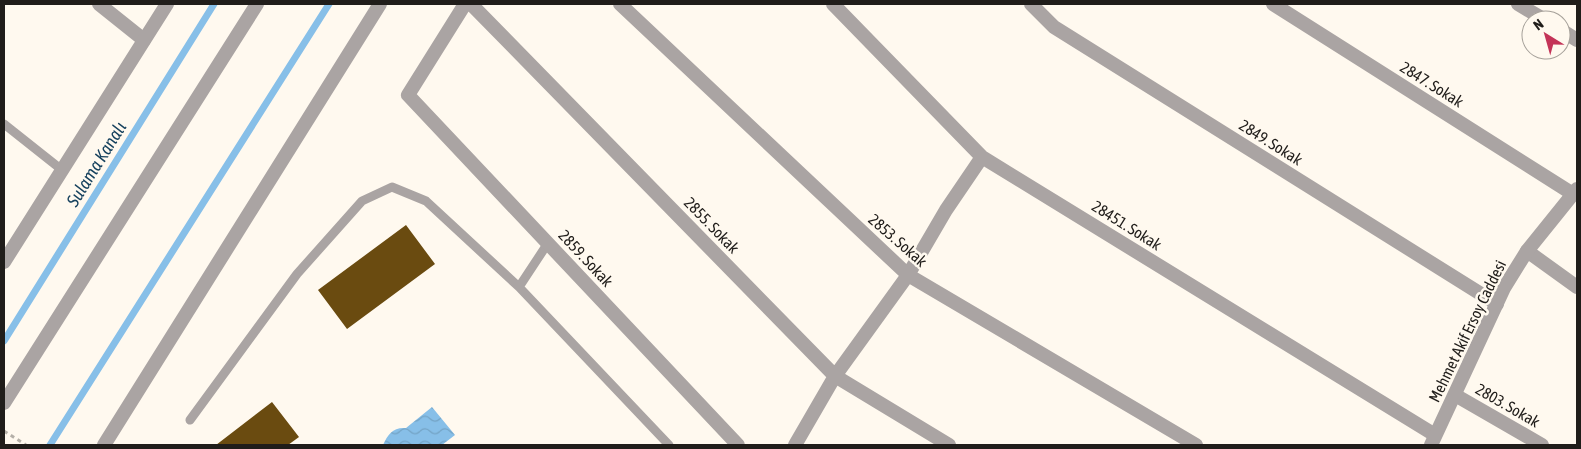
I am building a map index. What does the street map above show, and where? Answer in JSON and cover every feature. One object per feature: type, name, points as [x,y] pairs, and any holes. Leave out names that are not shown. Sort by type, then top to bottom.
[{"type":"street","points":[[99,4],[144,40]]},
{"type":"street","points":[[4,262],[167,4]]},
{"type":"street","points":[[4,403],[257,4]]},
{"type":"street","points":[[104,445],[380,4]]},
{"type":"street","name":"2859. Sokak","points":[[464,4],[408,95],[738,445]]},
{"type":"street","name":"2855. Sokak","points":[[471,4],[835,376],[949,445]]},
{"type":"street","name":"2853. Sokak","points":[[620,4],[908,275],[1196,445]]},
{"type":"street","name":"28451. Sokak","points":[[833,4],[982,157],[1433,440]]},
{"type":"street","name":"2849. Sokak","points":[[1031,4],[1054,27],[1496,304]]},
{"type":"street","name":"2847. Sokak","points":[[1273,4],[1575,191]]},
{"type":"street","points":[[795,445],[835,376],[908,275],[946,210],[982,157]]},
{"type":"street","name":"Mehmet Akif Ersoy Caddesi","points":[[1433,440],[1496,304],[1527,251],[1575,191]]},
{"type":"street","points":[[1527,251],[1577,287]]},
{"type":"street","name":"2803. Sokak","points":[[1455,395],[1542,445]]},
{"type":"lane","points":[[4,124],[62,170]]},
{"type":"lane","points":[[190,420],[297,274],[362,201],[392,187],[426,201],[519,287],[669,445]]},
{"type":"lane","points":[[519,287],[548,243]]},
{"type":"path","points":[[4,431],[26,445]]},
{"type":"water","points":[[432,407],[455,435],[442,445],[383,445],[394,430],[406,428]]},
{"type":"building","points":[[406,225],[435,264],[347,329],[318,290]]},
{"type":"building","points":[[272,402],[299,437],[288,445],[216,445]]},
{"type":"waterway","name":"Sulama Kanalı","points":[[4,341],[214,4]]},
{"type":"waterway","points":[[50,445],[329,4]]}]
